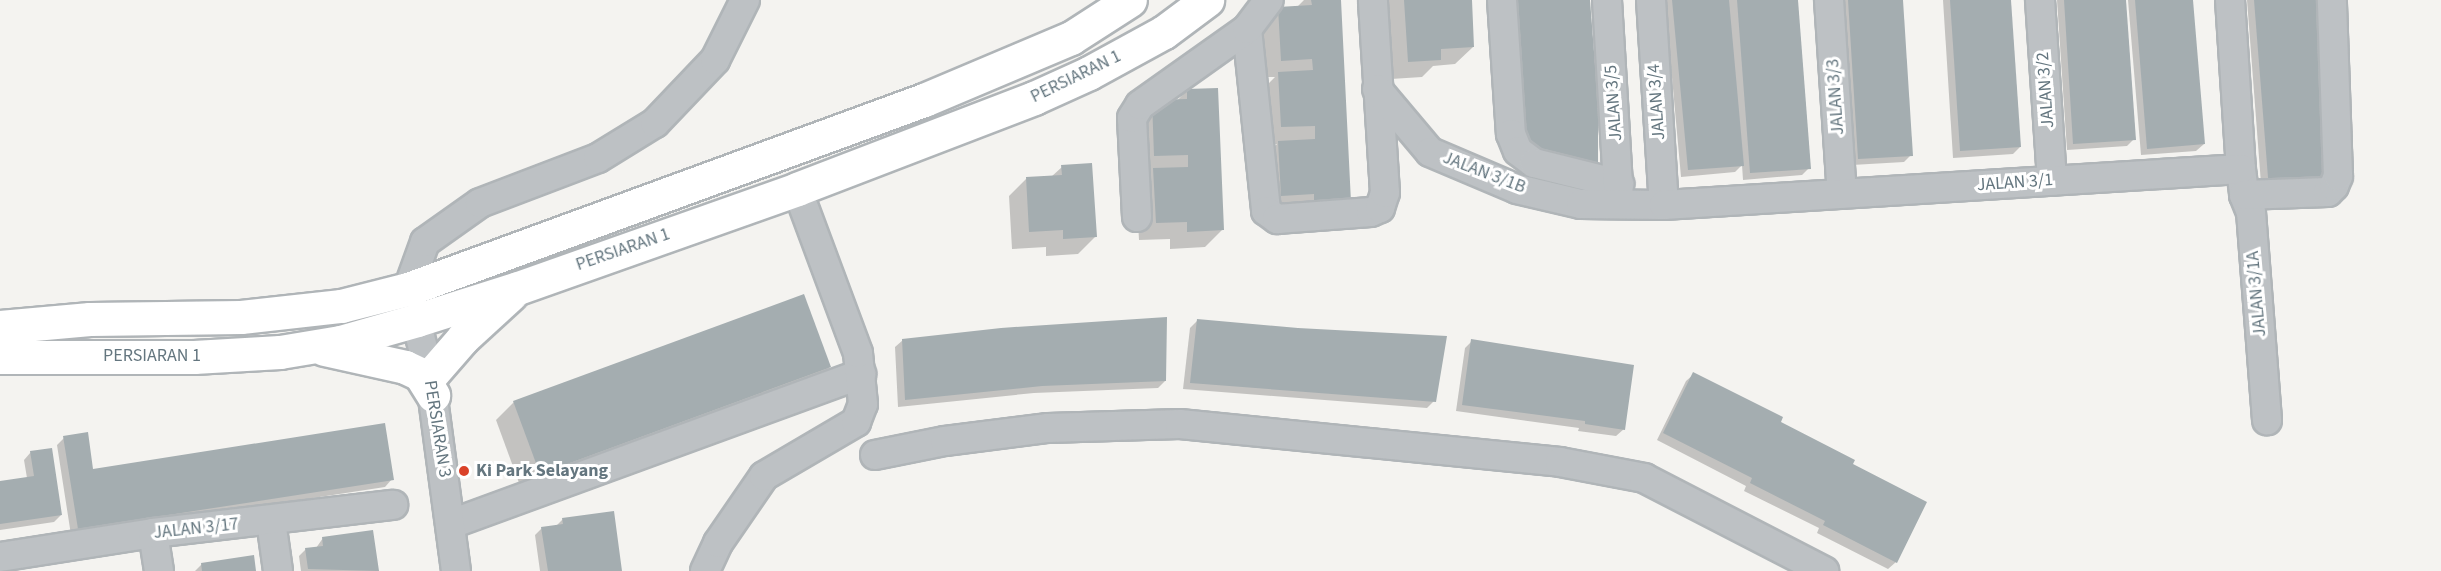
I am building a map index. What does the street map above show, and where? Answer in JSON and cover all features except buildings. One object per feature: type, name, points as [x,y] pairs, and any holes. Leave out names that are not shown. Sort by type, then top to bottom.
[{"type":"main road","name":"PERSIARAN 1","points":[[0,357],[194,357],[280,352],[340,342],[417,320],[518,288],[939,137],[1071,82],[1164,32],[1207,0]]},
{"type":"main road","name":"PERSIARAN 1","points":[[0,327],[90,319],[241,317],[341,306],[408,289],[924,100],[1071,38],[1124,3]]},
{"type":"main road","points":[[313,347],[405,367],[420,374],[431,385],[463,338],[518,288]]},
{"type":"street","points":[[408,289],[425,242],[480,203],[598,158],[655,123],[715,60],[744,0]]},
{"type":"street","points":[[1137,218],[1132,118],[1140,105],[1247,29],[1269,0]]},
{"type":"street","points":[[1247,29],[1263,201],[1266,211],[1278,219],[1371,212],[1380,208],[1385,193],[1373,0]]},
{"type":"street","points":[[1502,0],[1510,134],[1518,151],[1533,163],[1619,195]]},
{"type":"street","name":"JALAN 3/5","points":[[1607,0],[1619,195]]},
{"type":"street","name":"JALAN 3/4","points":[[1651,0],[1664,205]]},
{"type":"street","name":"JALAN 3/3","points":[[1829,0],[1842,194]]},
{"type":"street","name":"JALAN 3/2","points":[[2040,0],[2052,181]]},
{"type":"street","points":[[2230,0],[2242,182]]},
{"type":"street","name":"JALAN 3/1","points":[[1619,195],[1664,205],[2052,181],[2242,182],[2328,192],[2334,186],[2338,176],[2332,0]]},
{"type":"street","name":"JALAN 3/1B","points":[[1377,89],[1430,152],[1517,189],[1581,204],[1619,195]]},
{"type":"street","name":"JALAN 3/1A","points":[[2242,182],[2251,212],[2267,420]]},
{"type":"street","points":[[705,571],[718,543],[764,476],[855,422],[863,404],[858,353],[797,189]]},
{"type":"street","name":"PERSIARAN 3","points":[[408,289],[431,385],[456,571]]},
{"type":"street","points":[[451,524],[861,374]]},
{"type":"street","points":[[874,455],[939,442],[1048,428],[1180,424],[1560,462],[1644,478],[1824,571]]},
{"type":"street","name":"JALAN 3/17","points":[[19,561],[153,533],[393,505]]},
{"type":"street","points":[[271,521],[278,571]]},
{"type":"street","points":[[153,533],[159,571]]},
{"type":"place","name":"Ki Park Selayang","points":[[464,471]]}]
